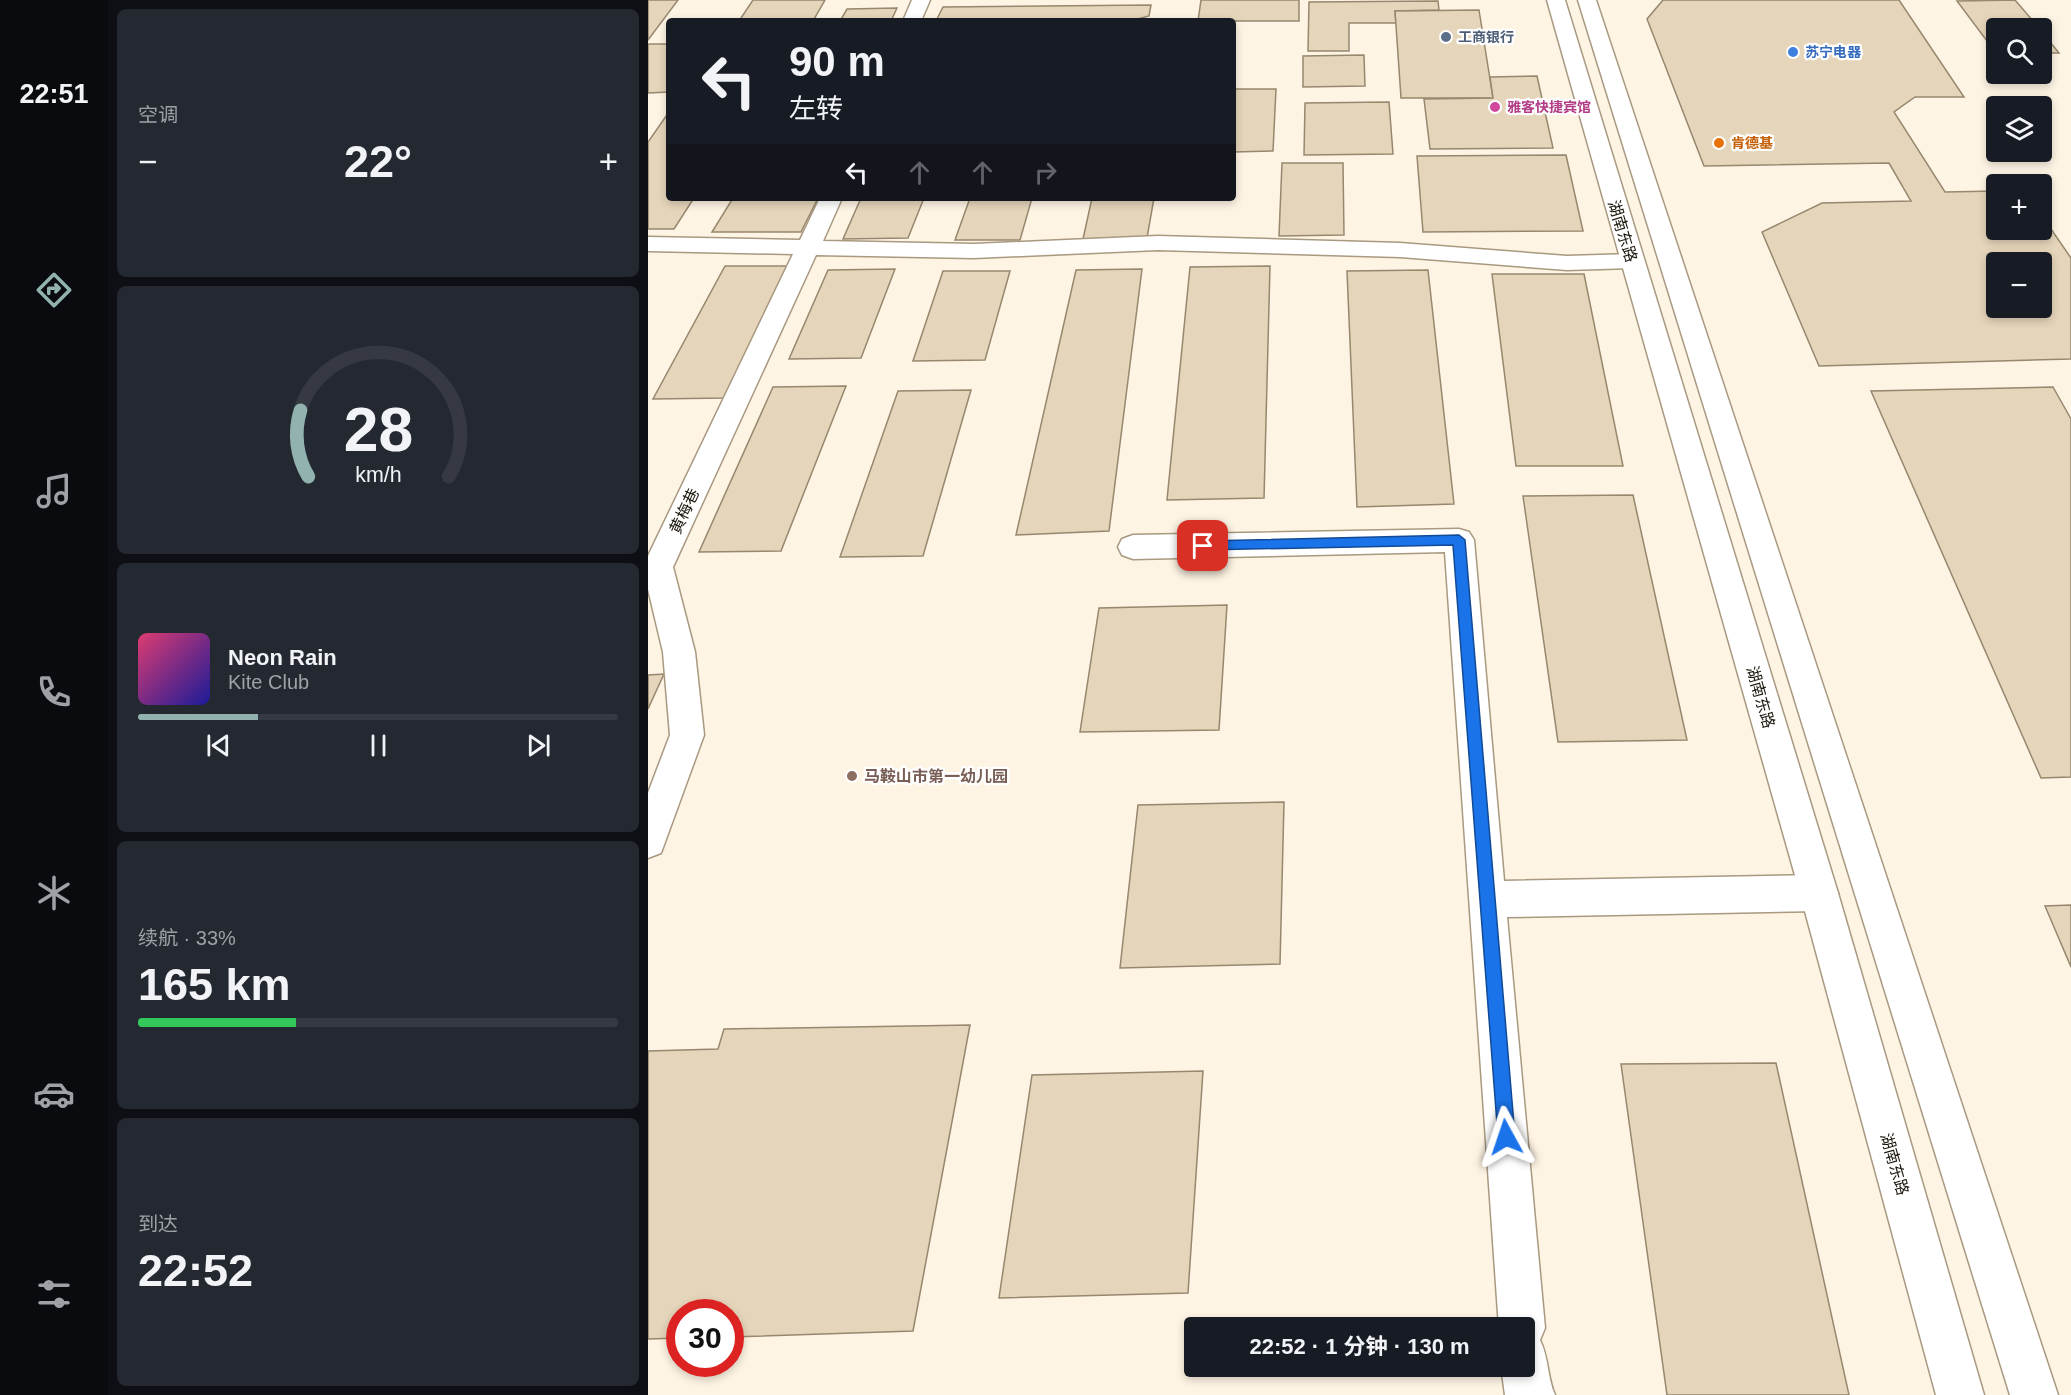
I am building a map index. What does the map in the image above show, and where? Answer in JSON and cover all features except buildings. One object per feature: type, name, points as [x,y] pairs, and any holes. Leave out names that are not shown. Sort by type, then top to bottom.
[{"type":"main road","points":[[913,18],[921,0]]},
{"type":"main road","name":"湖南东路","points":[[1556,0],[1819,893],[1960,1395]]},
{"type":"main road","points":[[1587,0],[2034,1395]]},
{"type":"main road","name":"黄梅巷","points":[[648,841],[687,735],[679,652],[658,567],[830,201]]},
{"type":"main road","points":[[648,244],[974,251],[1158,243],[1400,250],[1567,263],[1632,261]]},
{"type":"main road","points":[[1133,547],[1459,540],[1521,1317]]},
{"type":"main road","points":[[1487,899],[1819,893]]},
{"type":"main road","points":[[1525,1377],[1526,1388],[1531,1395]]},
{"type":"place","name":"工商银行","points":[[1446,37]]},
{"type":"place","name":"苏宁电器","points":[[1793,52]]},
{"type":"place","name":"雅客快捷宾馆","points":[[1495,107]]},
{"type":"place","name":"肯德基","points":[[1719,143]]},
{"type":"place","name":"马鞍山市第一幼儿园","points":[[852,776]]},
{"type":"route","points":[[1203,546],[1459,540],[1506,1137]]}]
